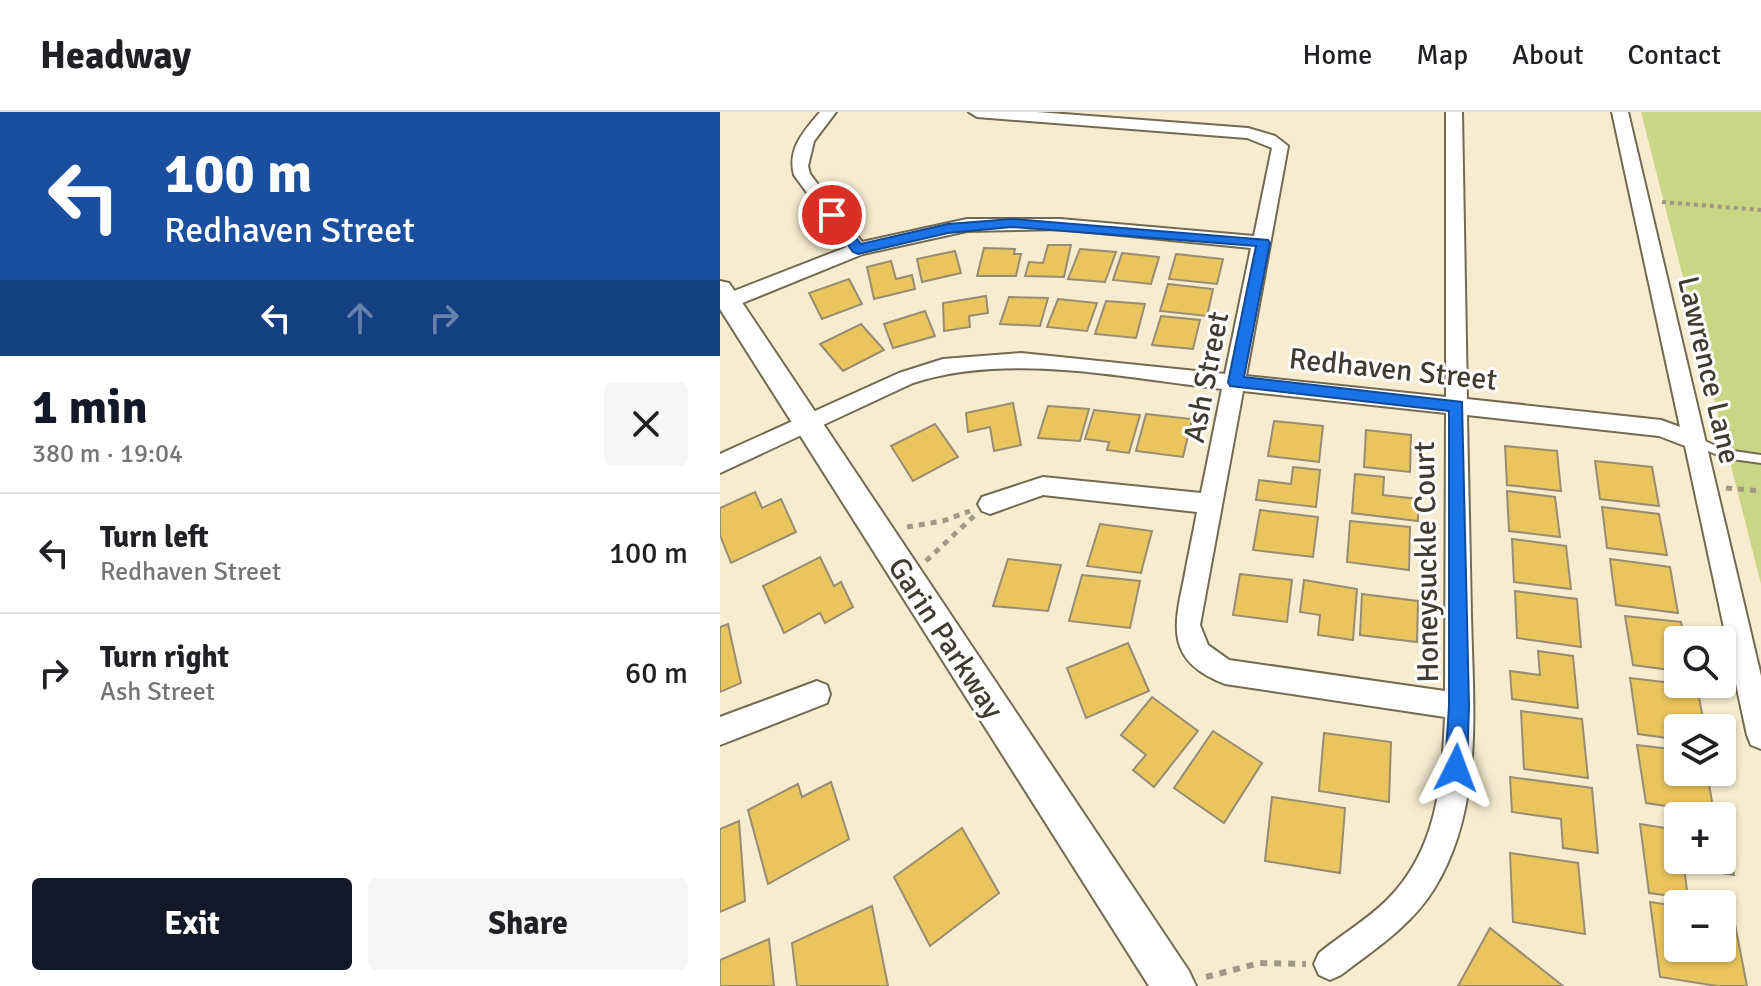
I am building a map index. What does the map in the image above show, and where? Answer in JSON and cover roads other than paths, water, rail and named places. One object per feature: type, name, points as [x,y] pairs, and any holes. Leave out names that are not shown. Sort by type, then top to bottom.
[{"type":"street","points":[[828,112],[801,149],[798,164],[802,175],[858,249]]},
{"type":"street","name":"Ash Street","points":[[977,112],[1248,133],[1280,146],[1280,159],[1187,625],[1190,644],[1197,655],[1225,672],[1459,706]]},
{"type":"street","name":"Honeysuckle Court","points":[[1330,964],[1404,904],[1436,859],[1455,798],[1459,706],[1454,112]]},
{"type":"street","name":"Lawrence Lane","points":[[1620,112],[1761,735]]},
{"type":"street","points":[[724,295],[858,249],[928,232],[1012,223],[1263,243]]},
{"type":"street","name":"Garin Parkway","points":[[724,295],[1174,986]]},
{"type":"street","name":"Redhaven Street","points":[[720,464],[906,378],[943,366],[1021,360],[1661,428],[1695,441]]},
{"type":"street","points":[[989,504],[1043,486],[1211,504]]},
{"type":"street","points":[[720,731],[817,694]]},
{"type":"lane","points":[[1695,441],[1725,454],[1761,459]]}]
